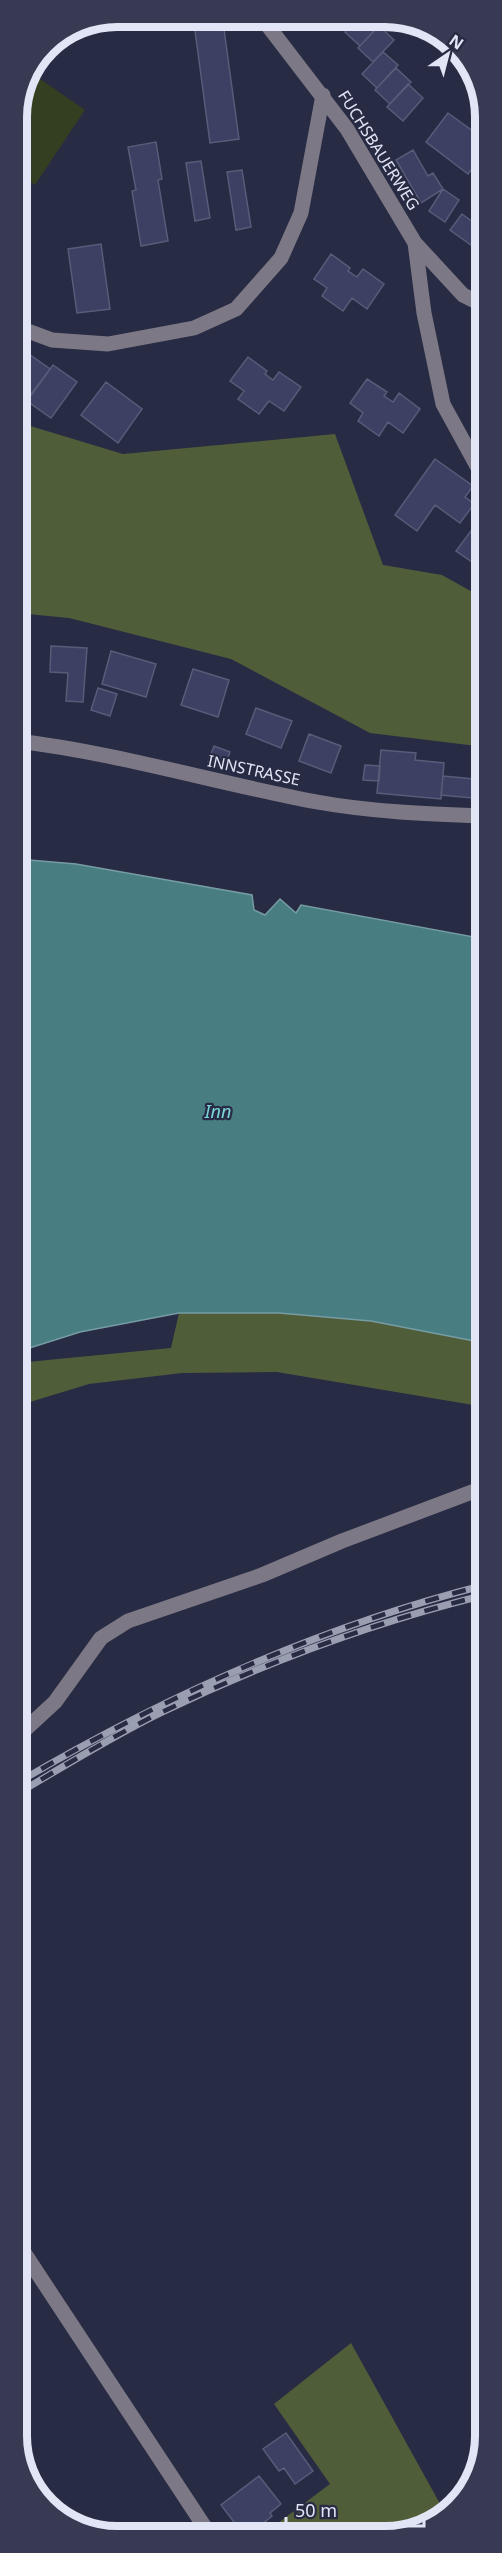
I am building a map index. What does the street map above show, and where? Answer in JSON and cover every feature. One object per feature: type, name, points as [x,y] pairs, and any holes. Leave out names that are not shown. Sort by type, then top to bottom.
[{"type":"street","name":"FUCHSBAUERWEG","points":[[269,27],[347,129],[415,243],[463,295],[475,301]]},
{"type":"street","points":[[27,331],[52,340],[108,344],[194,328],[236,309],[281,258],[302,213],[323,95]]},
{"type":"street","name":"FUCHSBAUERWEG","points":[[415,243],[424,313],[443,404],[475,462]]},
{"type":"street","name":"INNSTRASSE","points":[[27,742],[66,747],[319,802],[406,812],[475,815]]},
{"type":"street","points":[[27,1728],[55,1702],[101,1638],[128,1621],[262,1575],[342,1541],[475,1491]]},
{"type":"street","points":[[27,2257],[204,2526]]},
{"type":"shaded area","points":[[36,76],[85,110],[35,185],[27,180],[27,111],[30,93]]},
{"type":"shaded area","points":[[27,425],[123,454],[335,434],[383,565],[442,575],[475,593],[475,746],[370,733],[231,659],[69,618],[27,614]]},
{"type":"shaded area","points":[[179,1313],[279,1313],[371,1321],[475,1341],[475,1405],[277,1372],[182,1373],[89,1384],[27,1403],[27,1362],[171,1348]]},
{"type":"shaded area","points":[[351,2343],[441,2506],[425,2517],[397,2525],[274,2526],[330,2484],[274,2404]]},
{"type":"water","name":"Inn","points":[[27,860],[76,864],[252,895],[254,910],[265,915],[280,899],[296,913],[301,905],[475,937],[475,1341],[371,1321],[279,1313],[179,1313],[80,1332],[27,1349]]},
{"type":"building","points":[[195,27],[224,27],[239,139],[210,143]]},
{"type":"building","points":[[350,27],[377,27],[360,46],[345,32]]},
{"type":"building","points":[[378,27],[394,40],[373,62],[358,48]]},
{"type":"building","points":[[383,52],[398,65],[377,88],[362,74]]},
{"type":"building","points":[[396,68],[411,82],[390,104],[375,90]]},
{"type":"building","points":[[408,84],[423,98],[403,121],[387,107]]},
{"type":"building","points":[[448,113],[475,133],[475,165],[468,174],[426,142]]},
{"type":"building","points":[[156,142],[162,179],[158,180],[168,241],[141,246],[132,191],[136,190],[128,147]]},
{"type":"building","points":[[413,150],[428,176],[433,173],[443,189],[421,203],[396,160]]},
{"type":"building","points":[[201,161],[210,218],[195,221],[186,163]]},
{"type":"building","points":[[242,170],[251,227],[236,230],[227,172]]},
{"type":"building","points":[[443,189],[459,200],[445,222],[429,211]]},
{"type":"building","points":[[462,214],[475,224],[475,248],[450,230]]},
{"type":"building","points":[[101,244],[110,309],[77,313],[68,249]]},
{"type":"building","points":[[331,254],[350,268],[348,271],[357,277],[363,269],[384,284],[367,309],[352,298],[343,311],[322,296],[327,288],[314,279]]},
{"type":"building","points":[[27,353],[50,369],[27,400]]},
{"type":"building","points":[[248,357],[267,371],[265,374],[273,380],[279,372],[301,387],[284,411],[269,401],[259,414],[238,399],[244,391],[230,381]]},
{"type":"building","points":[[53,365],[77,382],[51,418],[27,401]]},
{"type":"building","points":[[367,379],[387,392],[384,396],[393,402],[399,393],[420,409],[403,433],[388,422],[379,436],[358,421],[363,413],[350,403]]},
{"type":"building","points":[[106,382],[142,409],[118,443],[81,415]]},
{"type":"building","points":[[435,459],[473,486],[465,497],[474,504],[460,523],[435,505],[417,531],[395,515]]},
{"type":"building","points":[[475,525],[475,564],[456,551]]},
{"type":"building","points":[[51,646],[87,648],[83,702],[66,701],[68,673],[50,672]]},
{"type":"building","points":[[111,651],[156,664],[146,697],[102,684]]},
{"type":"building","points":[[193,669],[229,680],[218,717],[181,705]]},
{"type":"building","points":[[98,688],[117,694],[110,716],[91,710]]},
{"type":"building","points":[[256,708],[292,721],[281,748],[246,734]]},
{"type":"building","points":[[309,734],[341,746],[331,773],[299,761]]},
{"type":"building","points":[[214,746],[230,752],[224,768],[208,762]]},
{"type":"building","points":[[381,750],[416,753],[415,760],[444,763],[441,799],[377,793]]},
{"type":"building","points":[[365,765],[380,766],[379,781],[363,780]]},
{"type":"building","points":[[443,776],[474,779],[472,798],[441,795]]},
{"type":"building","points":[[286,2433],[313,2471],[295,2484],[284,2468],[279,2471],[263,2449]]},
{"type":"building","points":[[259,2476],[281,2504],[270,2513],[272,2516],[260,2526],[237,2526],[221,2505]]},
{"type":"railway","points":[[27,1777],[129,1721],[244,1667],[363,1621],[475,1588]]},
{"type":"railway","points":[[27,1788],[142,1722],[239,1677],[361,1631],[475,1598]]}]
